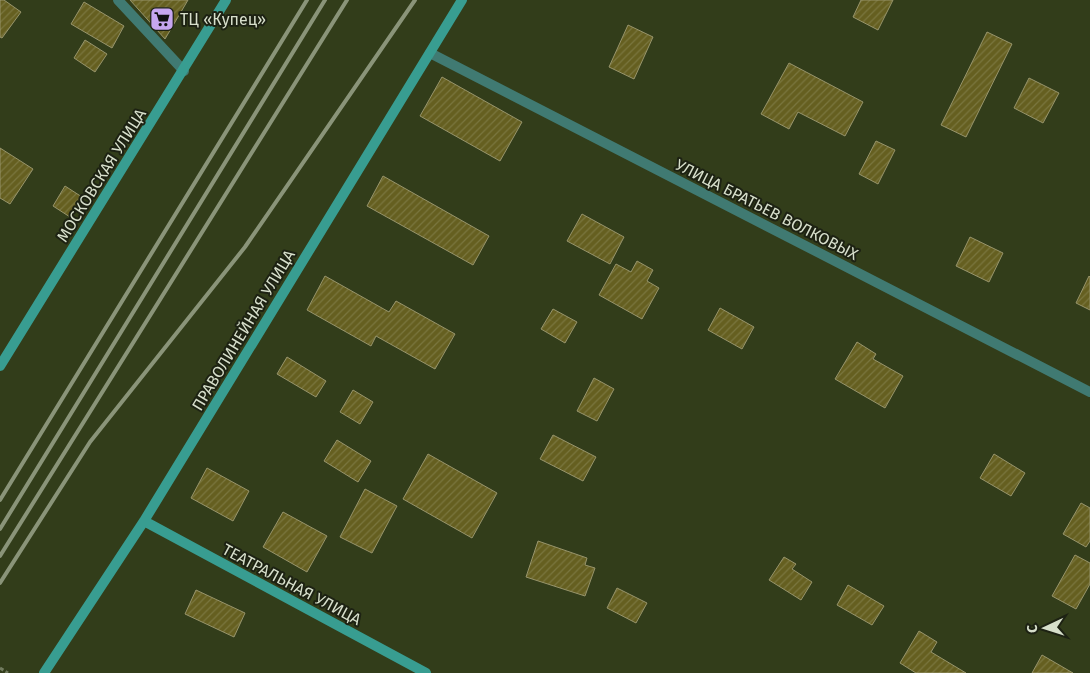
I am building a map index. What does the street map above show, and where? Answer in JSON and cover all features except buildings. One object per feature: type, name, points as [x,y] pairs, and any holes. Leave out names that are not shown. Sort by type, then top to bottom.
[{"type":"main road","name":"МОСКОВСКАЯ УЛИЦА","points":[[0,366],[184,71],[226,0]]},
{"type":"main road","name":"ПРАВОЛИНЕЙНАЯ УЛИЦА","points":[[44,673],[144,521],[462,0]]},
{"type":"main road","name":"ТЕАТРАЛЬНАЯ УЛИЦА","points":[[144,521],[426,673]]},
{"type":"street","points":[[118,0],[184,71]]},
{"type":"street","name":"УЛИЦА БРАТЬЕВ ВОЛКОВЫХ","points":[[430,53],[1090,392]]},
{"type":"path","points":[[0,668],[8,673]]},
{"type":"railway","points":[[0,500],[307,0]]},
{"type":"railway","points":[[0,529],[325,0]]},
{"type":"railway","points":[[0,556],[347,0]]},
{"type":"railway","points":[[0,583],[90,442],[245,247],[415,0]]},
{"type":"place","name":"ТЦ «Купец»","points":[[162,19]]}]
